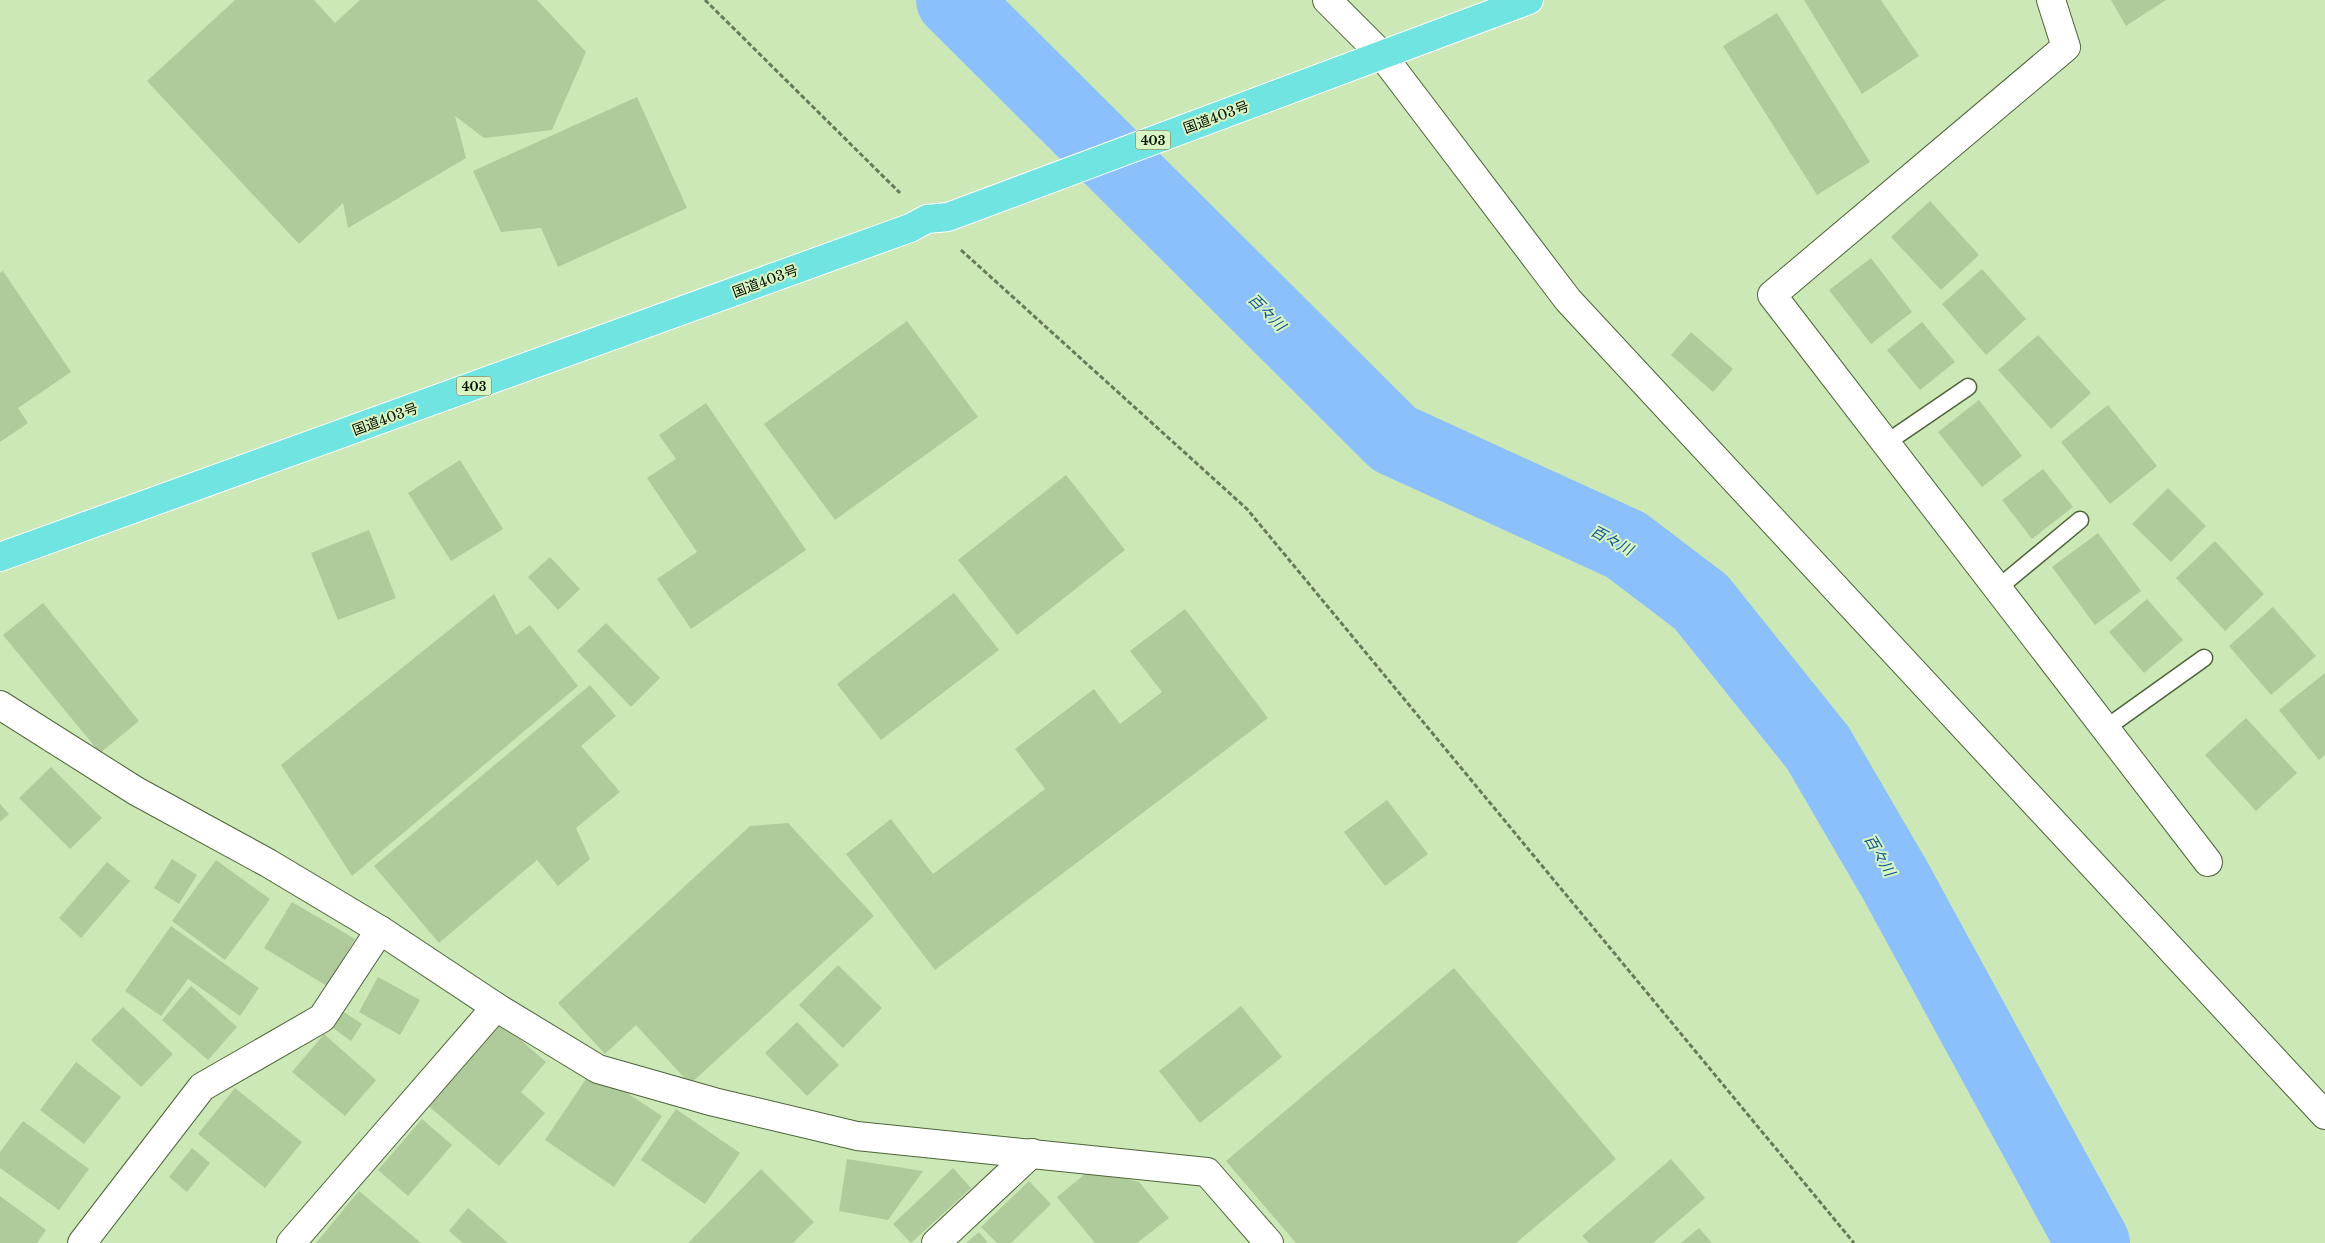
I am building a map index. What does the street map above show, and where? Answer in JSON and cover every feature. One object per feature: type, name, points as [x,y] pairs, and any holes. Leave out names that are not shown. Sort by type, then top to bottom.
[{"type":"highway","name":"国道403号","points":[[0,557],[901,232],[1528,0]]},
{"type":"street","points":[[1327,0],[1370,59],[1568,300],[2325,1115]]},
{"type":"street","points":[[2051,0],[2066,47],[1772,295],[2208,862]]},
{"type":"street","points":[[0,705],[136,791],[268,863],[380,930],[496,1006],[598,1069],[714,1102],[857,1136],[1207,1172],[1269,1243]]},
{"type":"street","points":[[82,1243],[202,1087],[322,1018],[380,930]]},
{"type":"street","points":[[291,1243],[496,1006]]},
{"type":"street","points":[[936,1243],[1032,1153]]},
{"type":"lane","points":[[1886,443],[1968,387]]},
{"type":"lane","points":[[1998,588],[2080,520]]},
{"type":"lane","points":[[2106,728],[2204,658]]},
{"type":"path","points":[[705,0],[1247,509],[1854,1243]]},
{"type":"building","points":[[235,0],[314,0],[335,23],[360,0],[537,0],[586,52],[552,130],[484,138],[455,116],[466,158],[348,228],[343,203],[299,244],[147,81]]},
{"type":"building","points":[[1804,0],[1881,0],[1919,56],[1862,94]]},
{"type":"building","points":[[2111,0],[2166,0],[2126,26]]},
{"type":"building","points":[[1777,13],[1870,162],[1817,195],[1723,46]]},
{"type":"building","points":[[637,97],[687,208],[558,267],[541,228],[501,232],[473,171]]},
{"type":"building","points":[[1930,201],[1979,255],[1941,290],[1891,237]]},
{"type":"building","points":[[1871,258],[1912,312],[1871,344],[1829,290]]},
{"type":"building","points":[[1982,269],[2026,319],[1986,355],[1942,304]]},
{"type":"building","points":[[3,271],[71,372],[18,408],[28,423],[0,442],[0,273]]},
{"type":"building","points":[[907,321],[978,417],[835,520],[764,424]]},
{"type":"building","points":[[1922,322],[1955,362],[1920,390],[1887,350]]},
{"type":"building","points":[[1691,332],[1733,369],[1713,392],[1671,355]]},
{"type":"building","points":[[2038,335],[2091,393],[2051,429],[1998,370]]},
{"type":"building","points":[[1979,400],[2022,456],[1982,487],[1938,432]]},
{"type":"building","points":[[706,403],[806,550],[691,629],[657,579],[697,552],[647,478],[676,459],[659,435]]},
{"type":"building","points":[[2108,405],[2157,466],[2110,504],[2061,442]]},
{"type":"building","points":[[460,460],[503,529],[451,561],[408,493]]},
{"type":"building","points":[[2043,469],[2073,507],[2032,539],[2002,500]]},
{"type":"building","points":[[1066,475],[1125,550],[1017,635],[958,560]]},
{"type":"building","points":[[2168,488],[2206,526],[2171,562],[2132,524]]},
{"type":"building","points":[[369,530],[396,598],[338,620],[311,553]]},
{"type":"building","points":[[2098,533],[2141,591],[2095,625],[2052,567]]},
{"type":"building","points":[[2215,541],[2264,594],[2225,631],[2176,578]]},
{"type":"building","points":[[550,557],[580,589],[558,610],[528,577]]},
{"type":"building","points":[[954,593],[999,650],[881,740],[837,684]]},
{"type":"building","points":[[494,594],[516,635],[530,625],[578,686],[352,876],[281,765]]},
{"type":"building","points":[[2147,599],[2183,640],[2144,673],[2109,632]]},
{"type":"building","points":[[43,603],[139,721],[100,753],[3,635]]},
{"type":"building","points":[[2273,607],[2316,656],[2271,695],[2229,646]]},
{"type":"building","points":[[1185,609],[1268,718],[935,970],[846,854],[891,819],[933,874],[1045,789],[1015,749],[1094,689],[1120,724],[1162,692],[1130,651]]},
{"type":"building","points":[[606,623],[660,678],[631,707],[577,651]]},
{"type":"building","points":[[2325,673],[2325,755],[2319,760],[2279,710]]},
{"type":"building","points":[[590,685],[616,716],[581,746],[620,792],[576,828],[590,859],[558,886],[537,860],[439,943],[374,866]]},
{"type":"building","points":[[2246,718],[2297,773],[2256,811],[2205,755]]},
{"type":"building","points":[[51,767],[102,818],[70,849],[19,798]]},
{"type":"building","points":[[1387,800],[1428,854],[1385,886],[1344,832]]},
{"type":"building","points":[[0,804],[9,814],[0,822]]},
{"type":"building","points":[[788,823],[874,916],[690,1084],[636,1025],[605,1054],[558,1003],[750,826]]},
{"type":"building","points":[[172,859],[197,875],[179,904],[154,888]]},
{"type":"building","points":[[216,860],[270,899],[225,960],[172,921]]},
{"type":"building","points":[[107,862],[130,881],[81,938],[59,918]]},
{"type":"building","points":[[292,902],[355,939],[327,986],[264,948]]},
{"type":"building","points":[[171,926],[259,988],[240,1016],[188,979],[161,1016],[125,991]]},
{"type":"building","points":[[838,965],[882,1008],[843,1048],[799,1005]]},
{"type":"building","points":[[1454,968],[1616,1159],[1516,1243],[1296,1243],[1226,1161]]},
{"type":"building","points":[[378,977],[420,1000],[400,1035],[359,1012]]},
{"type":"building","points":[[191,986],[237,1027],[208,1060],[162,1020]]},
{"type":"building","points":[[1241,1006],[1282,1057],[1200,1123],[1159,1071]]},
{"type":"building","points":[[123,1007],[173,1054],[141,1087],[91,1040]]},
{"type":"building","points":[[341,1010],[362,1024],[351,1041],[330,1026]]},
{"type":"building","points":[[498,1020],[546,1062],[521,1092],[545,1113],[499,1166],[426,1104]]},
{"type":"building","points":[[797,1022],[839,1065],[807,1096],[765,1053]]},
{"type":"building","points":[[324,1034],[376,1080],[345,1116],[292,1072]]},
{"type":"building","points":[[76,1062],[121,1097],[84,1144],[40,1110]]},
{"type":"building","points":[[592,1070],[662,1116],[614,1187],[545,1140]]},
{"type":"building","points":[[235,1088],[302,1142],[265,1188],[198,1134]]},
{"type":"building","points":[[676,1109],[740,1153],[705,1204],[641,1160]]},
{"type":"building","points":[[422,1119],[452,1145],[408,1196],[378,1170]]},
{"type":"building","points":[[23,1121],[89,1169],[59,1210],[0,1168],[0,1152]]},
{"type":"building","points":[[192,1148],[210,1163],[187,1192],[169,1177]]},
{"type":"building","points":[[847,1159],[923,1171],[888,1220],[839,1211]]},
{"type":"building","points":[[1671,1159],[1705,1198],[1653,1243],[1589,1243],[1582,1236]]},
{"type":"building","points":[[953,1168],[971,1188],[911,1243],[893,1224]]},
{"type":"building","points":[[761,1169],[814,1222],[793,1243],[688,1243]]},
{"type":"building","points":[[1090,1170],[1139,1182],[1169,1218],[1137,1243],[1095,1243],[1057,1197]]},
{"type":"building","points":[[1029,1181],[1051,1204],[1011,1243],[997,1243],[981,1227]]},
{"type":"building","points":[[359,1191],[421,1243],[316,1243]]},
{"type":"building","points":[[0,1196],[46,1230],[37,1243],[0,1243]]},
{"type":"building","points":[[468,1208],[508,1243],[463,1243],[449,1231]]},
{"type":"building","points":[[1699,1228],[1712,1243],[1681,1243]]},
{"type":"building","points":[[979,1232],[988,1243],[966,1243]]},
{"type":"waterway","name":"百々川","points":[[953,0],[1394,439],[1626,545],[1701,602],[1818,748],[1895,880],[2093,1243]]}]
